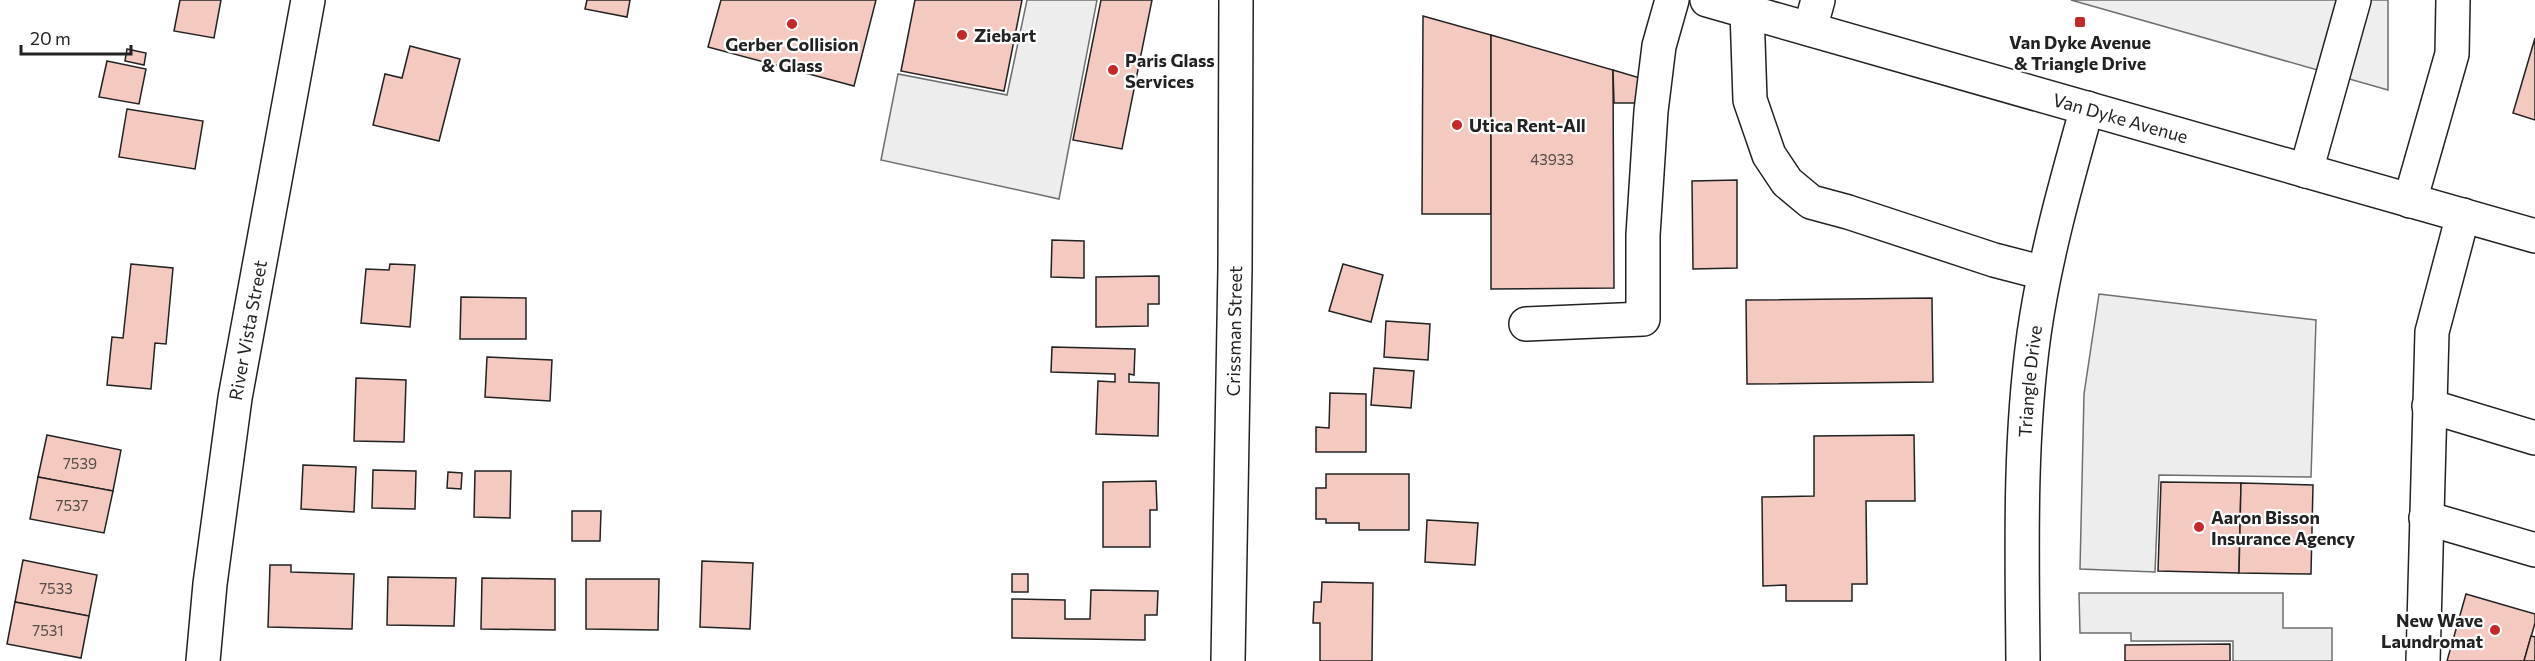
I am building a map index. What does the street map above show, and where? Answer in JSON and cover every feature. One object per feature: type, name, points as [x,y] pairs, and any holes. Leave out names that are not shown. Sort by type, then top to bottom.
[{"type":"street","name":"River Vista Street","points":[[203,661],[210,584],[235,398],[308,0]]},
{"type":"street","name":"Crissman Street","points":[[1228,661],[1235,268],[1236,0]]},
{"type":"street","points":[[1526,324],[1643,319],[1643,235],[1651,111],[1659,46],[1672,0]]},
{"type":"street","name":"Van Dyke Avenue","points":[[1707,0],[1747,11],[1814,15],[2087,108],[2535,236]]},
{"type":"street","points":[[2306,171],[2354,0]]},
{"type":"street","points":[[2410,201],[2452,54],[2453,0]]},
{"type":"street","points":[[1747,11],[1750,100],[1769,155],[1787,182],[1811,202],[1994,260],[2044,273]]},
{"type":"street","name":"Triangle Drive","points":[[2023,661],[2025,442],[2034,336],[2044,273],[2061,199],[2087,108]]},
{"type":"street","points":[[2422,661],[2432,332],[2463,215]]},
{"type":"street","points":[[2429,406],[2535,438]]},
{"type":"street","points":[[2426,518],[2535,550]]},
{"type":"shaded area","points":[[1027,0],[1097,0],[1059,199],[881,160],[898,74],[1007,95]]},
{"type":"shaded area","points":[[2071,0],[2388,0],[2388,90]]},
{"type":"shaded area","points":[[2099,294],[2316,320],[2311,477],[2159,475],[2155,572],[2080,569],[2084,394]]},
{"type":"shaded area","points":[[2079,593],[2283,593],[2283,628],[2332,628],[2332,661],[2233,661],[2233,641],[2131,641],[2131,633],[2080,633]]},
{"type":"building","points":[[180,0],[221,0],[214,38],[174,31]]},
{"type":"building","points":[[587,0],[630,0],[627,17],[585,9]]},
{"type":"building","name":"Gerber Collision & Glass","points":[[721,0],[876,0],[854,86],[708,47]]},
{"type":"building","name":"Ziebart","points":[[915,0],[1022,0],[1004,91],[901,71]]},
{"type":"building","name":"Paris Glass Services","points":[[1101,0],[1152,0],[1122,149],[1073,140]]},
{"type":"building","name":"Utica Rent-All","points":[[1423,16],[1491,35],[1491,214],[1422,214]]},
{"type":"building","points":[[1491,35],[1613,70],[1614,288],[1491,289]]},
{"type":"building","points":[[2535,38],[2535,120],[2513,113]]},
{"type":"building","points":[[410,46],[460,59],[439,141],[373,125],[385,74],[402,78]]},
{"type":"building","points":[[127,49],[146,53],[144,65],[125,61]]},
{"type":"building","points":[[107,61],[146,69],[139,104],[99,97]]},
{"type":"building","points":[[1613,70],[1640,78],[1640,103],[1614,103]]},
{"type":"building","points":[[127,109],[203,121],[195,169],[119,157]]},
{"type":"building","points":[[1737,180],[1737,268],[1693,269],[1692,181]]},
{"type":"building","points":[[1052,240],[1084,241],[1084,278],[1051,277]]},
{"type":"building","points":[[131,264],[173,268],[166,344],[155,343],[151,389],[107,385],[112,337],[123,338]]},
{"type":"building","points":[[390,264],[415,265],[410,327],[361,323],[366,269],[389,270]]},
{"type":"building","points":[[1343,264],[1383,275],[1371,322],[1329,311]]},
{"type":"building","points":[[1159,276],[1159,304],[1148,304],[1148,326],[1096,327],[1096,277]]},
{"type":"building","points":[[461,297],[526,298],[526,339],[460,339]]},
{"type":"building","points":[[1932,298],[1933,382],[1747,384],[1746,300]]},
{"type":"building","points":[[1386,321],[1430,324],[1428,360],[1384,357]]},
{"type":"building","points":[[1052,347],[1135,349],[1134,375],[1129,374],[1129,382],[1159,383],[1158,436],[1096,434],[1098,381],[1115,382],[1115,374],[1051,372]]},
{"type":"building","points":[[487,357],[552,360],[550,401],[485,397]]},
{"type":"building","points":[[1374,368],[1414,371],[1411,408],[1371,405]]},
{"type":"building","points":[[356,378],[406,380],[404,442],[354,441]]},
{"type":"building","points":[[1330,393],[1366,394],[1366,452],[1316,452],[1316,427],[1329,428]]},
{"type":"building","points":[[47,435],[121,450],[113,491],[38,477]]},
{"type":"building","points":[[1914,435],[1915,501],[1866,501],[1867,584],[1852,584],[1852,601],[1786,601],[1786,585],[1763,586],[1762,497],[1814,496],[1814,436]]},
{"type":"building","points":[[303,465],[356,467],[354,512],[301,509]]},
{"type":"building","points":[[373,470],[416,471],[415,509],[372,508]]},
{"type":"building","points":[[475,471],[511,471],[510,518],[474,517]]},
{"type":"building","points":[[448,472],[462,473],[461,489],[447,488]]},
{"type":"building","points":[[1326,474],[1409,474],[1409,530],[1359,530],[1359,523],[1326,523],[1326,519],[1316,519],[1316,488],[1326,488]]},
{"type":"building","points":[[38,477],[113,491],[104,533],[30,519]]},
{"type":"building","points":[[1156,481],[1157,510],[1150,510],[1150,547],[1103,547],[1103,482]]},
{"type":"building","name":"Aaron Bisson Insurance Agency","points":[[2161,482],[2241,483],[2239,573],[2158,571]]},
{"type":"building","points":[[2241,483],[2313,485],[2311,574],[2239,573]]},
{"type":"building","points":[[572,511],[601,511],[600,541],[572,541]]},
{"type":"building","points":[[1427,520],[1478,523],[1475,565],[1425,562]]},
{"type":"building","points":[[23,560],[97,575],[89,616],[15,602]]},
{"type":"building","points":[[702,561],[753,563],[750,629],[700,627]]},
{"type":"building","points":[[270,565],[291,565],[291,572],[354,574],[352,629],[268,627]]},
{"type":"building","points":[[1012,574],[1028,574],[1028,592],[1012,592]]},
{"type":"building","points":[[388,577],[456,578],[454,626],[387,625]]},
{"type":"building","points":[[482,578],[555,579],[555,630],[481,629]]},
{"type":"building","points":[[586,579],[659,579],[658,630],[586,629]]},
{"type":"building","points":[[1322,582],[1373,583],[1372,661],[1320,661],[1320,623],[1313,623],[1314,602],[1321,602]]},
{"type":"building","points":[[1091,590],[1158,591],[1157,615],[1145,615],[1145,640],[1012,638],[1012,599],[1065,600],[1065,619],[1090,619]]},
{"type":"building","name":"New Wave Laundromat","points":[[2466,594],[2535,614],[2535,623],[2524,661],[2447,661]]},
{"type":"building","points":[[15,602],[89,616],[81,658],[7,644]]},
{"type":"building","points":[[2531,636],[2535,637],[2535,661],[2524,661]]},
{"type":"building","points":[[2230,644],[2230,661],[2125,661],[2125,645]]},
{"type":"place","name":"Van Dyke Avenue & Triangle Drive","points":[[2080,22]]},
{"type":"place","name":"Gerber Collision & Glass","points":[[792,24]]},
{"type":"place","name":"Ziebart","points":[[962,35]]},
{"type":"place","name":"Paris Glass Services","points":[[1113,70]]},
{"type":"place","name":"Utica Rent-All","points":[[1457,125]]},
{"type":"place","name":"Aaron Bisson Insurance Agency","points":[[2199,527]]},
{"type":"place","name":"New Wave Laundromat","points":[[2495,630]]}]
